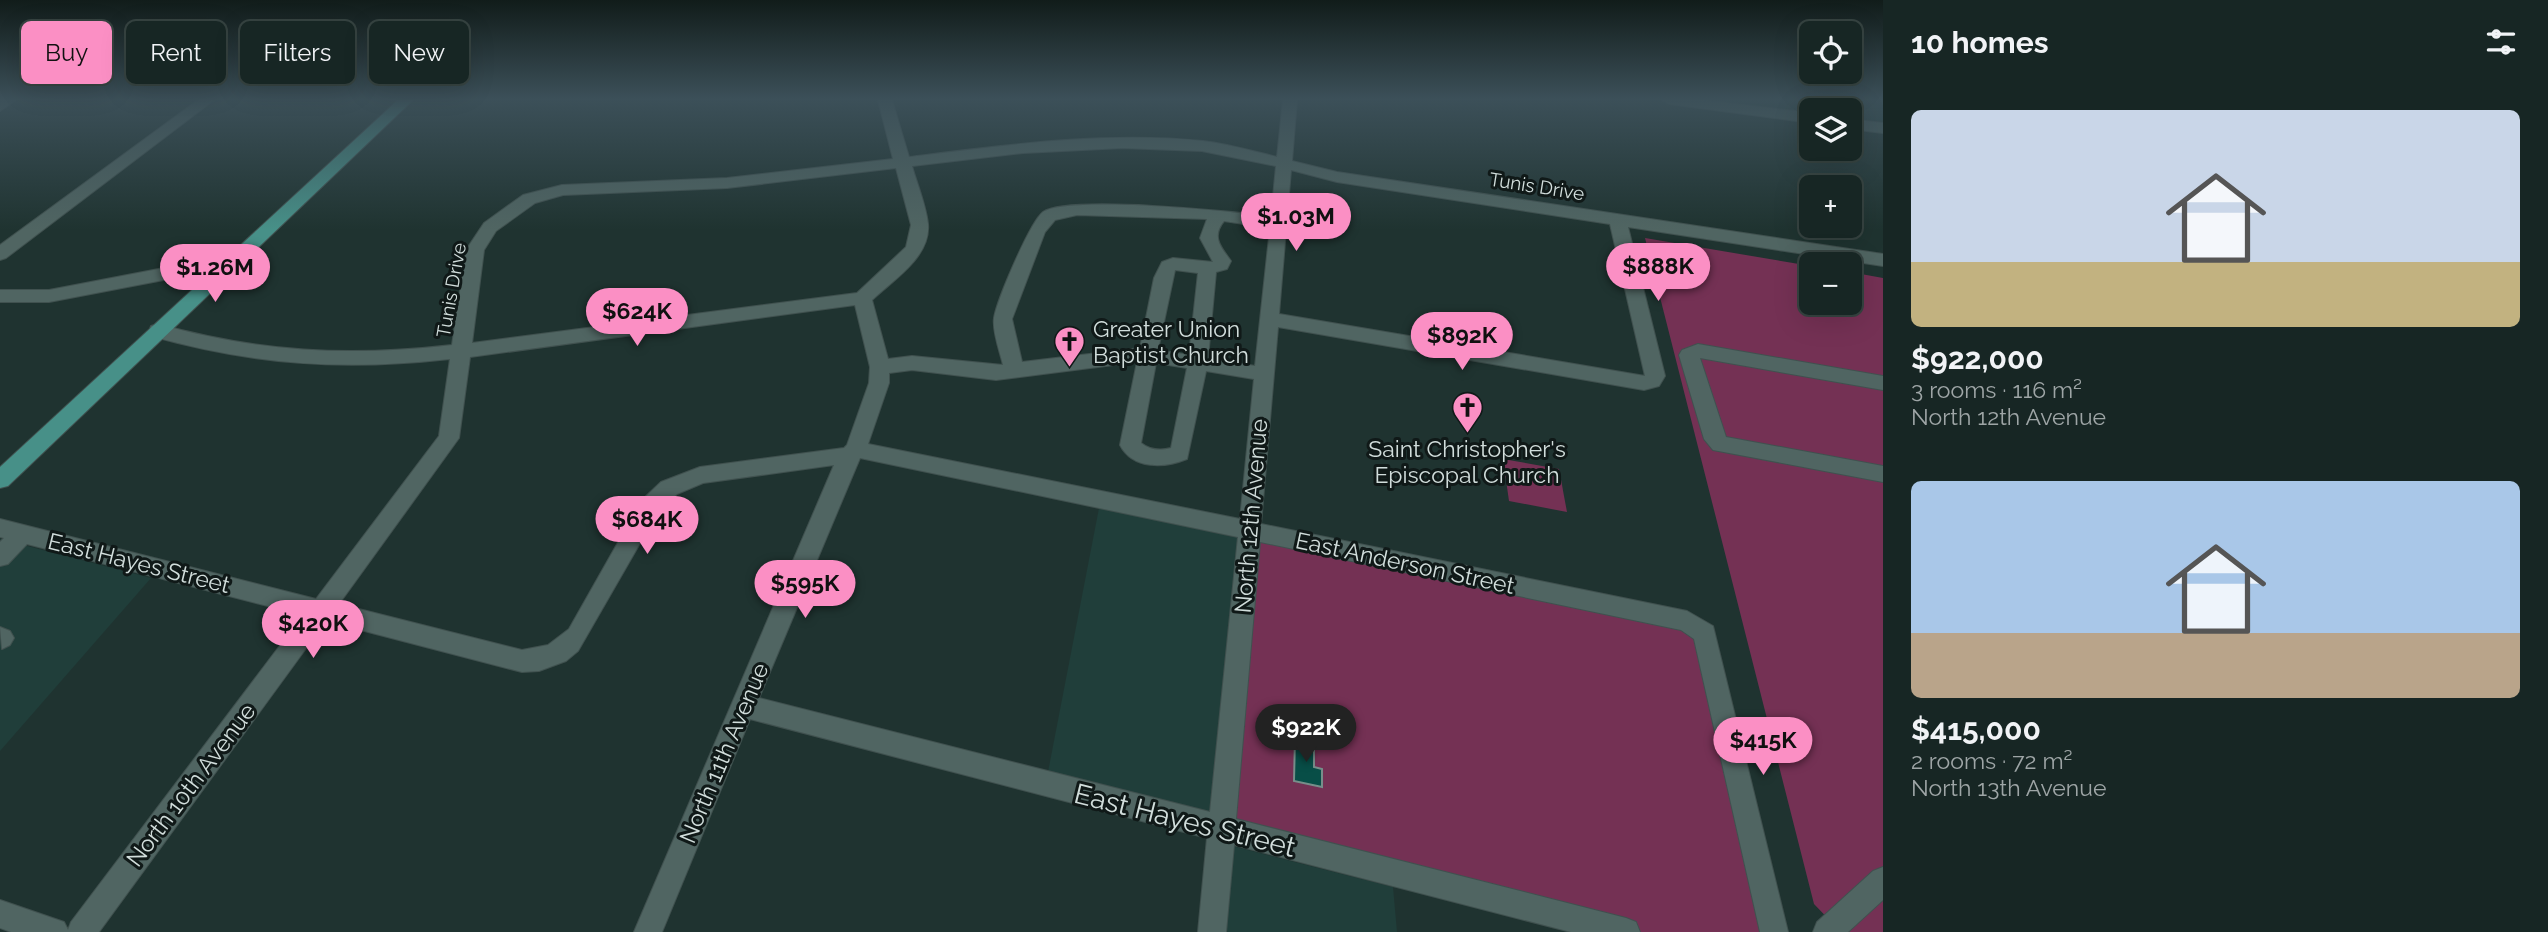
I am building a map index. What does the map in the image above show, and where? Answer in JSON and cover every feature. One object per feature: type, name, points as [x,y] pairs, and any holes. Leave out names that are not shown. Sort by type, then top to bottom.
[{"type":"main road","points":[[0,480],[359,143]]},
{"type":"street","points":[[0,254],[149,143]]},
{"type":"street","points":[[158,331],[225,350],[275,356],[362,360],[461,352],[862,298],[902,264],[918,238],[920,217],[899,143]]},
{"type":"street","name":"North 12th Avenue","points":[[1212,932],[1286,143]]},
{"type":"street","name":"Tunis Drive","points":[[461,352],[475,250],[490,227],[512,209],[530,200],[579,188],[727,183],[1023,148],[1122,144],[1202,146],[1247,153],[1337,177],[1883,260]]},
{"type":"street","points":[[1014,371],[1003,318],[1041,223],[1054,214],[1077,211],[1181,211],[1221,214],[1279,224]]},
{"type":"street","points":[[1207,269],[1198,363],[1180,453],[1168,459],[1150,457],[1135,451],[1130,445],[1163,278],[1168,265],[1207,269],[1222,263],[1212,251],[1208,237],[1211,224],[1221,214]]},
{"type":"street","points":[[1271,319],[1600,376],[1644,383],[1652,381],[1655,376],[1618,220]]},
{"type":"street","points":[[0,296],[78,292],[169,273],[193,277],[202,289]]},
{"type":"street","name":"North 11th Avenue","points":[[648,932],[879,383],[880,368],[862,298]]},
{"type":"street","points":[[1883,383],[1698,351],[1689,355],[1710,434],[1720,444],[1883,474]]},
{"type":"street","name":"North 10th Avenue","points":[[81,932],[449,438],[461,352]]},
{"type":"street","points":[[880,368],[912,363],[996,373],[1117,356],[1148,355],[1264,374]]},
{"type":"street","name":"East Anderson Street","points":[[482,652],[522,661],[539,660],[570,644],[650,506],[661,494],[677,484],[700,475],[852,452],[1687,621],[1705,633],[1774,932]]},
{"type":"street","name":"East Hayes Street","points":[[0,528],[482,652]]},
{"type":"street","points":[[0,557],[23,533]]},
{"type":"street","name":"East Hayes Street","points":[[744,706],[1626,932]]},
{"type":"street","points":[[1827,932],[1883,881]]},
{"type":"street","points":[[0,914],[54,932]]},
{"type":"shaded area","points":[[1645,238],[1799,264],[1799,315],[1862,315],[1862,274],[1883,278],[1883,932],[1841,932],[1814,904]]},
{"type":"shaded area","points":[[1503,459],[1559,469],[1567,512],[1509,501]]},
{"type":"shaded area","points":[[1099,508],[1239,538],[1210,813],[1048,772]]},
{"type":"shaded area","points":[[1249,531],[1697,627],[1774,932],[1626,932],[1221,829]]},
{"type":"shaded area","points":[[0,539],[151,578],[0,751]]},
{"type":"shaded area","points":[[1232,846],[1393,887],[1397,932],[1225,932]]},
{"type":"building","points":[[1295,738],[1314,742],[1314,767],[1322,769],[1322,787],[1294,781]]},
{"type":"place","name":"Greater Union Baptist Church","points":[[1070,369]]},
{"type":"place","name":"Saint Christopher's Episcopal Church","points":[[1467,435]]}]
